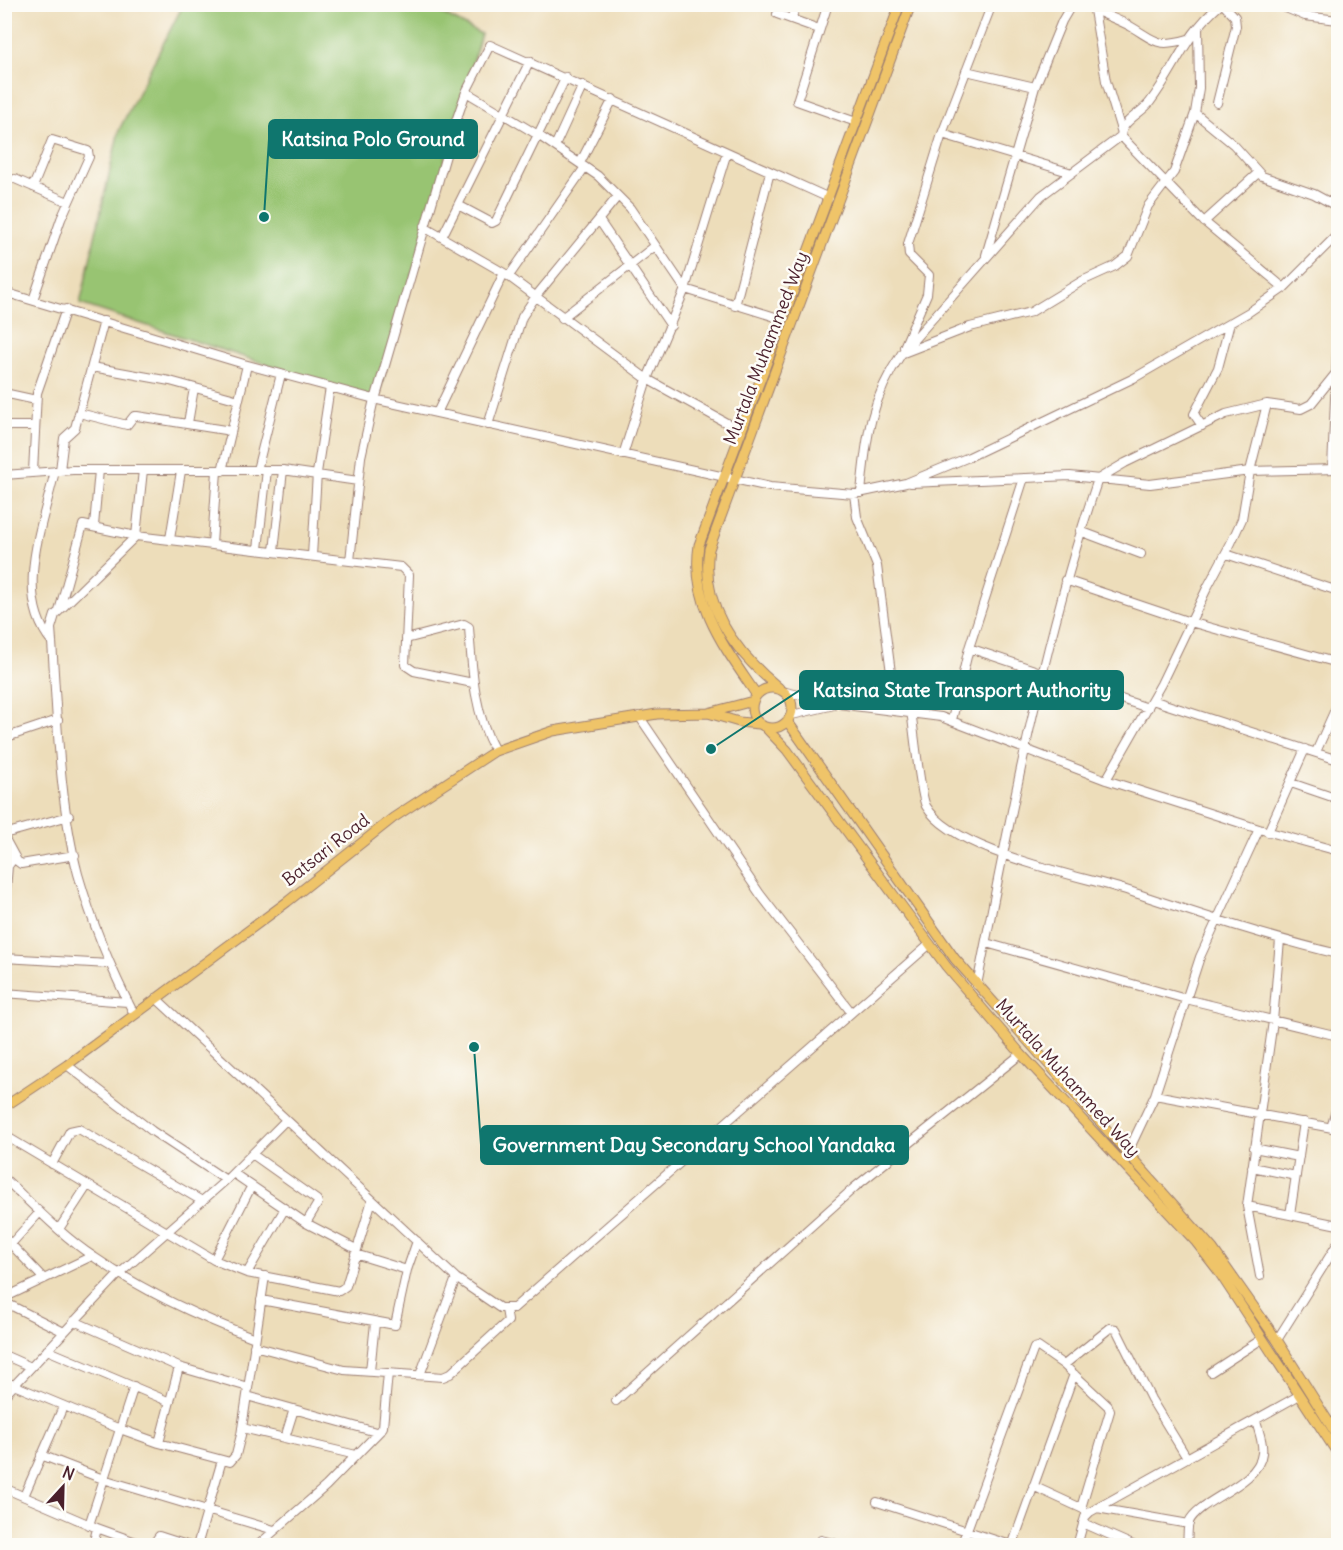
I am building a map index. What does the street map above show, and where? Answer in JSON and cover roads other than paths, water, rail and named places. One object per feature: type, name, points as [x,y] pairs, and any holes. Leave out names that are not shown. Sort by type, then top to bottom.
[{"type":"main road","points":[[762,725],[754,717],[754,698],[713,628],[700,594],[697,560],[699,544],[900,4]]},
{"type":"main road","name":"Murtala Muhammed Way","points":[[782,690],[745,657],[728,633],[709,592],[709,549],[911,4]]},
{"type":"main road","points":[[771,687],[782,690],[793,707],[790,718],[774,729],[708,713],[754,698],[771,687]]},
{"type":"main road","name":"Batsari Road","points":[[4,1107],[67,1065],[287,902],[393,818],[495,751],[539,734],[639,716],[708,713]]},
{"type":"main road","name":"Murtala Muhammed Way","points":[[790,718],[949,950],[1127,1154],[1196,1228],[1277,1340],[1338,1437]]},
{"type":"main road","name":"Murtala Muhammed Way","points":[[762,725],[787,750],[930,944],[1021,1054],[1196,1242],[1217,1269],[1338,1454]]},
{"type":"street","points":[[791,19],[797,4]]},
{"type":"street","points":[[828,4],[797,101],[856,122]]},
{"type":"street","points":[[902,353],[927,294],[929,274],[908,250],[942,134],[992,4]]},
{"type":"street","points":[[985,259],[1035,87],[1062,21],[1072,4]]},
{"type":"street","points":[[896,711],[877,566],[857,517],[857,493],[871,412],[889,372],[902,353],[1041,196],[1121,133],[1123,125],[1149,104],[1199,23],[1222,4],[1235,17],[1236,26],[1217,103]]},
{"type":"street","points":[[1276,4],[1305,16],[1338,20]]},
{"type":"street","points":[[1094,8],[1132,27],[1153,43],[1162,45],[1188,39]]},
{"type":"street","points":[[1094,8],[1106,81],[1121,133],[1204,222],[1284,288]]},
{"type":"street","points":[[777,14],[819,29]]},
{"type":"street","points":[[902,353],[970,327],[1031,312],[1082,281],[1115,266],[1128,256],[1148,206],[1174,172],[1196,113],[1199,88],[1196,35],[1199,23]]},
{"type":"street","points":[[350,561],[358,481],[375,399],[424,227],[466,92],[490,45],[566,77],[829,198]]},
{"type":"street","points":[[442,237],[530,61]]},
{"type":"street","points":[[966,71],[1035,87]]},
{"type":"street","points":[[458,205],[492,223],[496,221],[566,77]]},
{"type":"street","points":[[555,146],[583,85]]},
{"type":"street","points":[[466,92],[583,165],[618,196],[685,289],[782,319]]},
{"type":"street","points":[[437,413],[506,274],[583,165],[614,99]]},
{"type":"street","points":[[1196,113],[1234,144],[1257,173],[1268,179],[1314,194],[1338,207]]},
{"type":"street","points":[[942,134],[1071,173]]},
{"type":"street","points":[[33,187],[52,140],[88,151],[89,157],[52,243],[33,300]]},
{"type":"street","points":[[623,455],[647,379],[685,289],[727,152]]},
{"type":"street","points":[[735,306],[770,172]]},
{"type":"street","points":[[1204,222],[1257,173]]},
{"type":"street","points":[[15,180],[69,202]]},
{"type":"street","points":[[488,425],[520,322],[536,296],[618,196]]},
{"type":"street","points":[[599,220],[671,326]]},
{"type":"street","points":[[424,227],[506,274],[562,318],[647,379],[741,431]]},
{"type":"street","points":[[906,483],[1078,406],[1230,323],[1284,288],[1338,234]]},
{"type":"street","points":[[562,318],[655,246]]},
{"type":"street","points":[[4,292],[247,365],[375,399],[734,480],[770,487],[857,493],[906,483],[1077,476],[1150,484],[1250,471],[1335,469],[1338,329]]},
{"type":"street","points":[[33,472],[36,400],[66,309]]},
{"type":"street","points":[[52,642],[41,628],[33,606],[35,560],[64,438],[75,428],[104,321]]},
{"type":"street","points":[[1202,426],[1194,414],[1218,368],[1230,323]]},
{"type":"street","points":[[212,544],[220,471],[247,365]]},
{"type":"street","points":[[92,367],[194,388],[239,400]]},
{"type":"street","points":[[978,985],[1025,748],[1065,580],[1098,479],[1125,463],[1226,414],[1267,404],[1301,409],[1311,404],[1336,373]]},
{"type":"street","points":[[257,470],[281,374]]},
{"type":"street","points":[[312,556],[317,473],[330,387]]},
{"type":"street","points":[[188,423],[194,388]]},
{"type":"street","points":[[4,393],[36,400]]},
{"type":"street","points":[[1106,780],[1150,704],[1242,519],[1250,471],[1267,404]]},
{"type":"street","points":[[79,413],[128,425],[134,416],[231,431]]},
{"type":"street","points":[[4,426],[34,426]]},
{"type":"street","points":[[4,475],[99,470],[283,470],[317,473],[358,481]]},
{"type":"street","points":[[94,526],[99,470]]},
{"type":"street","points":[[134,1014],[97,935],[75,855],[58,720],[52,620],[136,536],[143,470]]},
{"type":"street","points":[[258,549],[267,470]]},
{"type":"street","points":[[274,551],[283,470]]},
{"type":"street","points":[[170,539],[181,471]]},
{"type":"street","points":[[952,720],[969,648],[1024,478]]},
{"type":"street","points":[[59,611],[80,527],[83,525],[136,536],[401,567],[408,571],[405,665],[407,668],[473,683]]},
{"type":"street","points":[[1080,531],[1141,554]]},
{"type":"street","points":[[1226,554],[1338,591]]},
{"type":"street","points":[[1065,580],[1190,622],[1338,663]]},
{"type":"street","points":[[406,639],[467,625],[473,683],[486,734],[495,751]]},
{"type":"street","points":[[969,648],[1338,760]]},
{"type":"street","points":[[782,690],[838,704],[911,711],[952,720],[1106,780],[1259,829],[1338,851]]},
{"type":"street","points":[[1316,752],[1338,703]]},
{"type":"street","points":[[790,718],[838,704]]},
{"type":"street","points":[[911,711],[925,804],[942,825],[1004,855],[1126,890],[1280,940],[1338,954]]},
{"type":"street","points":[[639,716],[760,894],[851,1012]]},
{"type":"street","points":[[4,723],[6,737],[58,720]]},
{"type":"street","points":[[1268,831],[1305,749]]},
{"type":"street","points":[[1291,783],[1338,799]]},
{"type":"street","points":[[69,816],[4,835],[17,861],[27,865],[75,855]]},
{"type":"street","points":[[1127,1154],[1155,1095],[1186,999],[1217,920],[1259,829]]},
{"type":"street","points":[[4,913],[8,866],[15,856]]},
{"type":"street","points":[[1260,1276],[1247,1206],[1258,1113],[1273,1021],[1280,940]]},
{"type":"street","points":[[156,998],[456,1278],[500,1308],[506,1309],[514,1308],[930,944]]},
{"type":"street","points":[[986,944],[1186,999],[1338,1036]]},
{"type":"street","points":[[4,958],[109,964]]},
{"type":"street","points":[[4,993],[128,1002]]},
{"type":"street","points":[[616,1401],[855,1187],[1021,1054]]},
{"type":"street","points":[[67,1065],[143,1124],[226,1180]]},
{"type":"street","points":[[1155,1095],[1335,1129],[1338,1103]]},
{"type":"street","points":[[4,1396],[119,1274],[226,1180],[286,1120]]},
{"type":"street","points":[[1290,1215],[1304,1122]]},
{"type":"street","points":[[52,1164],[70,1131],[79,1129],[202,1201]]},
{"type":"street","points":[[4,1135],[214,1260],[247,1273],[344,1290],[372,1200]]},
{"type":"street","points":[[1254,1148],[1299,1156]]},
{"type":"street","points":[[252,1154],[317,1200],[318,1203],[306,1223]]},
{"type":"street","points":[[1252,1167],[1296,1176]]},
{"type":"street","points":[[233,1173],[284,1210],[356,1251],[407,1270]]},
{"type":"street","points":[[4,1178],[59,1229],[92,1256],[119,1274],[214,1323],[255,1342],[311,1363],[388,1373],[448,1376],[508,1321],[506,1309]]},
{"type":"street","points":[[59,1229],[87,1186]]},
{"type":"street","points":[[214,1260],[251,1187]]},
{"type":"street","points":[[1247,1206],[1338,1225]]},
{"type":"street","points":[[247,1273],[284,1210]]},
{"type":"street","points":[[11,1244],[40,1212]]},
{"type":"street","points":[[4,1237],[44,1279]]},
{"type":"street","points":[[261,1300],[395,1325],[407,1270],[417,1242]]},
{"type":"street","points":[[1277,1340],[1338,1243]]},
{"type":"street","points":[[5,1298],[92,1256]]},
{"type":"street","points":[[4,1381],[63,1407],[159,1443],[222,1460],[234,1460],[242,1428],[265,1276]]},
{"type":"street","points":[[420,1375],[456,1278]]},
{"type":"street","points":[[5,1298],[64,1332]]},
{"type":"street","points":[[74,1321],[179,1366],[248,1387]]},
{"type":"street","points":[[369,1371],[375,1323]]},
{"type":"street","points":[[1064,1365],[1110,1328],[1116,1329],[1151,1400],[1187,1458]]},
{"type":"street","points":[[1212,1372],[1262,1339]]},
{"type":"street","points":[[961,1545],[1034,1348],[1044,1349],[1064,1365],[1108,1406],[1110,1411],[1081,1508]]},
{"type":"street","points":[[47,1350],[170,1402]]},
{"type":"street","points":[[4,1354],[31,1367]]},
{"type":"street","points":[[159,1443],[179,1366]]},
{"type":"street","points":[[257,1545],[326,1486],[383,1427],[388,1373]]},
{"type":"street","points":[[877,1502],[1013,1545],[1032,1486],[1074,1374]]},
{"type":"street","points":[[93,1545],[93,1526],[103,1479],[134,1386]]},
{"type":"street","points":[[247,1396],[376,1432]]},
{"type":"street","points":[[1077,1545],[1083,1523],[1094,1510],[1299,1396]]},
{"type":"street","points":[[24,1496],[63,1407]]},
{"type":"street","points":[[285,1438],[294,1409]]},
{"type":"street","points":[[1187,1545],[1189,1524],[1194,1515],[1238,1485],[1259,1462],[1262,1447],[1256,1421]]},
{"type":"street","points":[[242,1428],[356,1455]]},
{"type":"street","points":[[4,1454],[9,1460],[4,1471]]},
{"type":"street","points":[[41,1455],[103,1479],[274,1530]]},
{"type":"street","points":[[197,1545],[222,1460]]},
{"type":"street","points":[[1032,1486],[1081,1508],[1189,1524]]},
{"type":"street","points":[[4,1488],[93,1526],[150,1545],[159,1536],[190,1545]]},
{"type":"street","points":[[1083,1523],[1135,1545]]},
{"type":"street","points":[[821,1540],[845,1545]]},
{"type":"place","name":"Katsina Polo Ground","points":[[264,217]]},
{"type":"place","name":"Katsina State Transport Authority","points":[[711,749]]},
{"type":"place","name":"Government Day Secondary School Yandaka","points":[[474,1047]]}]
